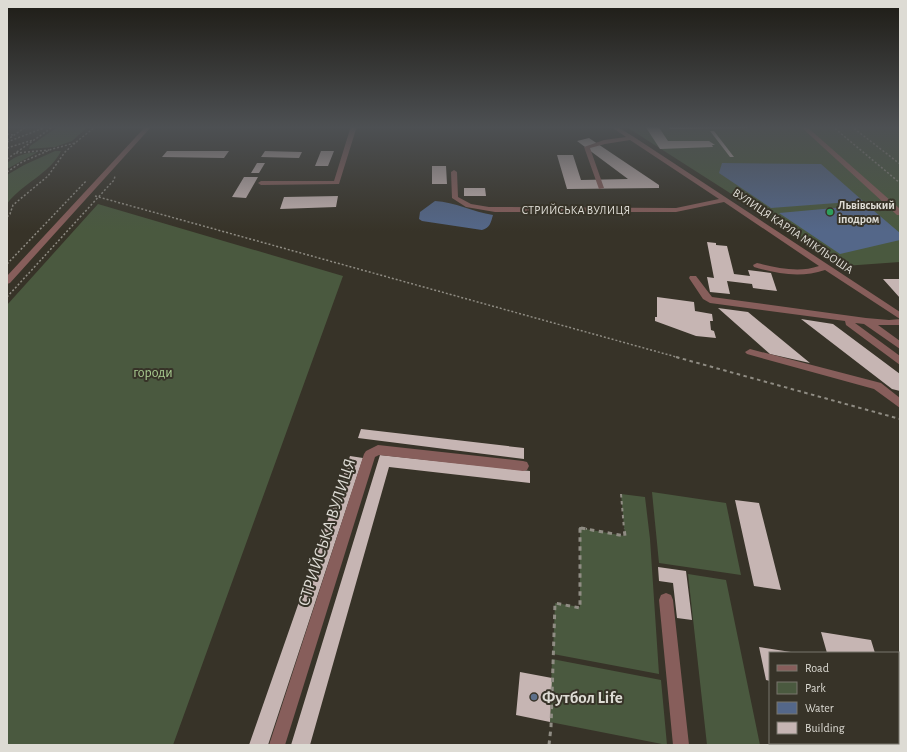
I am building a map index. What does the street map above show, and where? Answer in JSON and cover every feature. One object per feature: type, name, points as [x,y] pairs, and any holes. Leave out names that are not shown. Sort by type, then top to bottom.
[{"type":"street","points":[[7,281],[117,161]]},
{"type":"street","points":[[261,183],[336,183],[343,161]]},
{"type":"street","name":"СТРИЙСЬКА ВУЛИЦЯ","points":[[592,161],[601,188]]},
{"type":"street","name":"ВУЛИЦЯ КАРЛА МІКЛЬОША","points":[[667,161],[900,316]]},
{"type":"street","points":[[843,161],[900,213]]},
{"type":"street","name":"СТРИЙСЬКА ВУЛИЦЯ","points":[[454,172],[455,198],[463,204],[480,209],[676,210],[725,200]]},
{"type":"street","points":[[757,265],[783,272],[812,271],[826,267]]},
{"type":"street","points":[[693,278],[706,297],[710,300],[889,324],[900,322]]},
{"type":"street","points":[[866,321],[900,346]]},
{"type":"street","points":[[849,323],[900,361]]},
{"type":"street","points":[[750,352],[877,386],[900,404]]},
{"type":"street","name":"СТРИЙСЬКА ВУЛИЦЯ","points":[[277,745],[370,454],[378,450],[523,466]]},
{"type":"street","points":[[666,600],[681,745]]},
{"type":"path","points":[[7,172],[24,161]]},
{"type":"path","points":[[7,217],[10,214],[13,205],[48,176],[59,161]]},
{"type":"path","points":[[874,161],[900,183]]},
{"type":"path","points":[[7,297],[99,197],[114,180],[115,176]]},
{"type":"path","points":[[7,264],[90,177]]},
{"type":"path","points":[[87,194],[900,419]]},
{"type":"path","points":[[548,745],[555,603],[580,608],[580,528],[625,536],[621,494]]},
{"type":"green space","points":[[10,161],[21,161],[7,169],[7,163]]},
{"type":"green space","points":[[33,161],[54,161],[43,173],[13,197],[7,204],[7,175]]},
{"type":"green space","name":"Львівський іподром","points":[[680,161],[900,161],[900,262],[844,266]]},
{"type":"green space","name":"городи","points":[[98,204],[343,276],[173,745],[7,745],[7,305]]},
{"type":"green space","points":[[652,492],[726,503],[741,575],[659,563]]},
{"type":"green space","points":[[621,494],[645,497],[650,539],[659,674],[553,654],[555,603],[580,607],[580,528],[625,536]]},
{"type":"green space","points":[[688,574],[726,580],[760,745],[707,745]]},
{"type":"green space","points":[[552,659],[661,680],[667,745],[550,722]]},
{"type":"water","points":[[722,163],[821,164],[863,201],[771,208],[719,173]]},
{"type":"water","points":[[435,201],[450,203],[493,215],[491,222],[487,228],[482,230],[422,221],[419,219],[420,212]]},
{"type":"water","points":[[867,205],[900,233],[900,240],[840,254],[779,213]]},
{"type":"building","points":[[317,161],[330,161],[328,166],[315,166]]},
{"type":"building","points":[[559,161],[575,161],[581,180],[628,179],[604,161],[623,161],[659,185],[659,188],[567,189]]},
{"type":"building","points":[[257,163],[265,163],[259,173],[251,173]]},
{"type":"building","points":[[432,166],[446,166],[447,184],[432,184]]},
{"type":"building","points":[[244,177],[258,177],[246,198],[232,197]]},
{"type":"building","points":[[464,188],[485,188],[486,196],[464,196]]},
{"type":"building","points":[[338,196],[336,207],[280,209],[284,197]]},
{"type":"building","points":[[707,242],[727,246],[734,274],[750,276],[748,270],[771,273],[777,291],[753,288],[752,284],[727,281],[730,294],[710,292],[707,277],[714,278]]},
{"type":"building","points":[[883,279],[900,279],[900,298]]},
{"type":"building","points":[[657,297],[694,302],[695,311],[712,314],[713,321],[710,321],[711,330],[714,331],[716,338],[696,336],[655,321],[655,317],[657,317]]},
{"type":"building","points":[[718,308],[748,312],[810,363],[770,354]]},
{"type":"building","points":[[801,319],[833,324],[900,374],[900,391],[892,389]]},
{"type":"building","points":[[361,429],[524,448],[524,459],[358,438]]},
{"type":"building","points":[[380,455],[530,471],[530,483],[389,467],[310,745],[291,745]]},
{"type":"building","points":[[350,456],[363,458],[268,745],[249,745]]},
{"type":"building","points":[[735,500],[759,503],[781,590],[754,586]]},
{"type":"building","points":[[658,567],[686,571],[692,620],[677,618],[673,583],[659,581]]},
{"type":"building","points":[[821,632],[871,640],[875,652],[827,652]]},
{"type":"building","points":[[759,647],[791,652],[769,652],[769,681],[766,680]]},
{"type":"building","name":"Футбол Life","points":[[520,672],[552,678],[550,722],[516,715]]},
{"type":"building","points":[[899,694],[900,695],[900,745],[883,744],[899,744]]},
{"type":"building","points":[[852,744],[882,744],[882,745]]},
{"type":"place","name":"Львівський іподром","points":[[830,212]]},
{"type":"place","name":"Футбол Life","points":[[534,697]]}]
